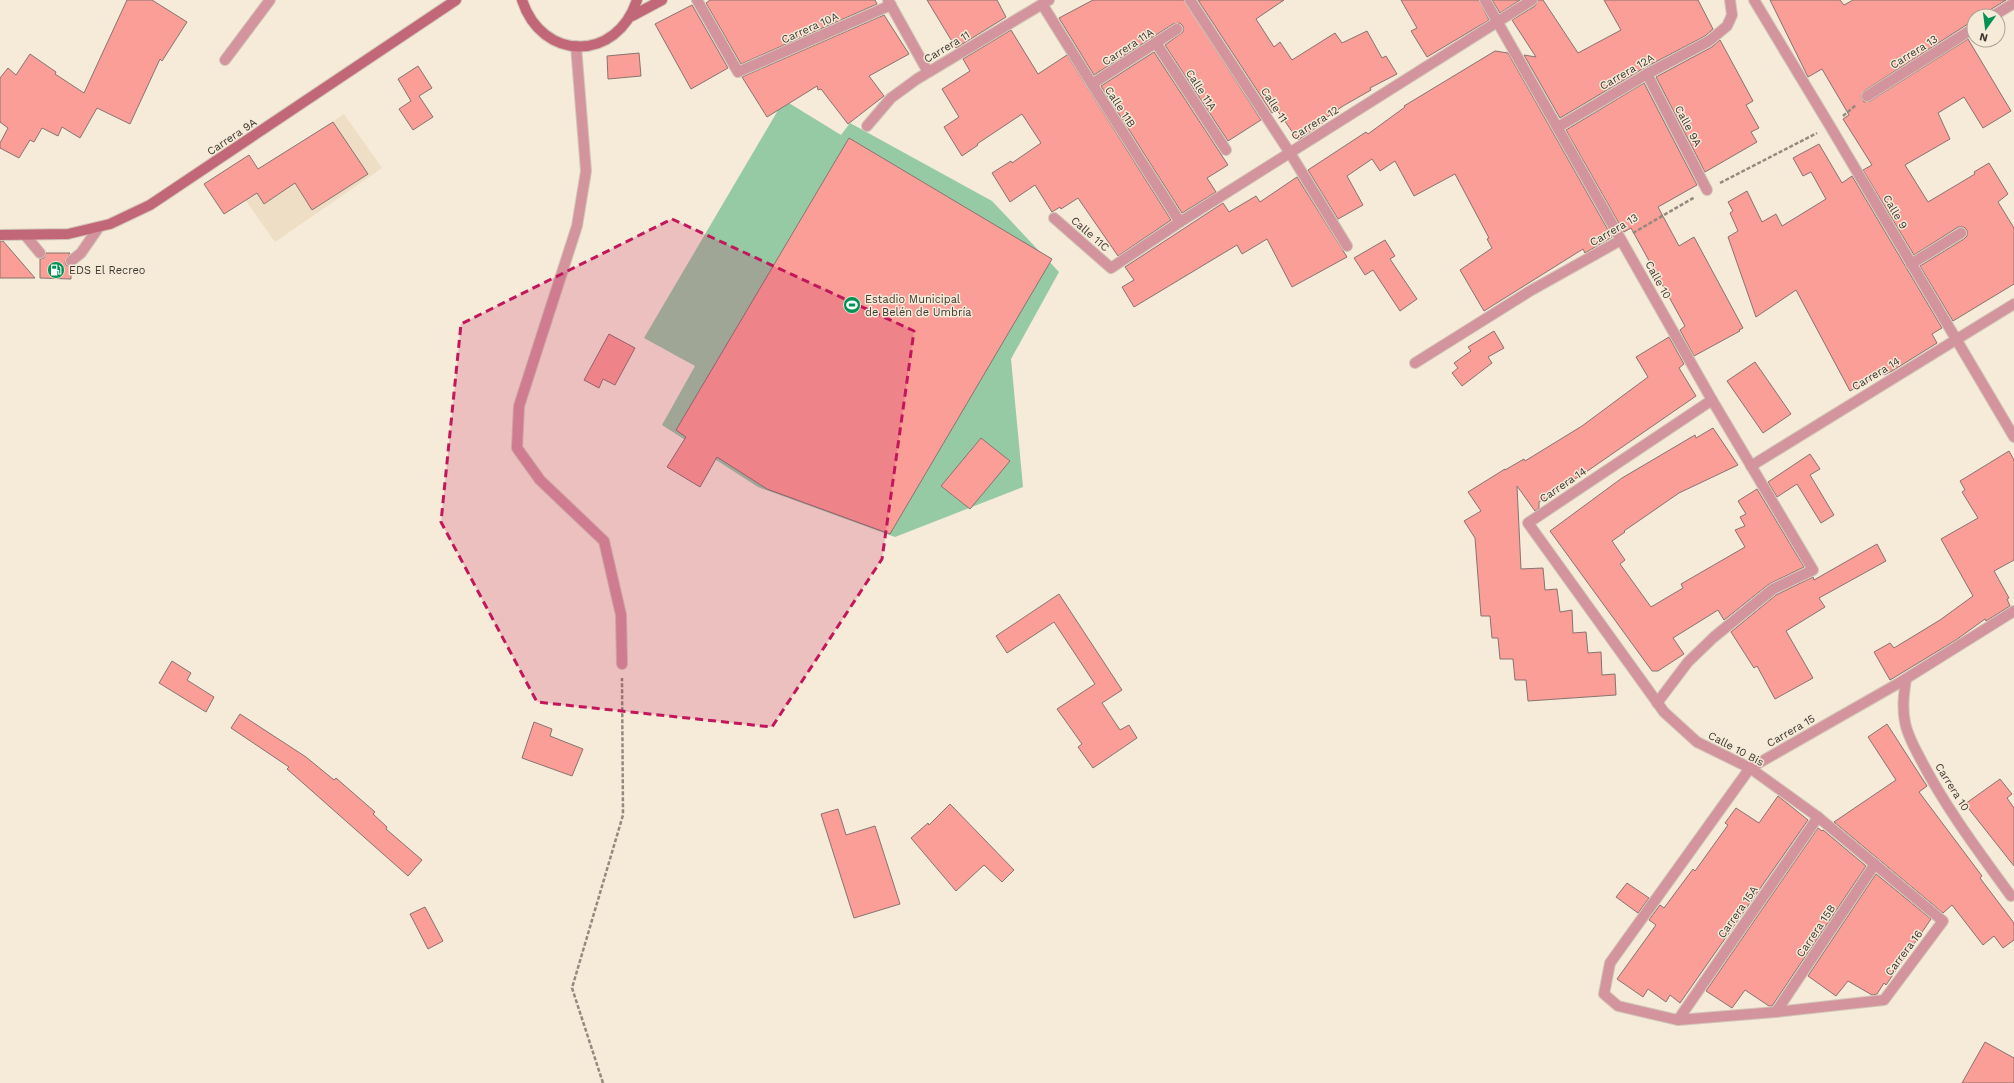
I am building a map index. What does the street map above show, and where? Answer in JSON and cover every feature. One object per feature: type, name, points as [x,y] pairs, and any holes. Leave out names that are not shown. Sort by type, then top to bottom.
[{"type":"main road","name":"Carrera 9A","points":[[0,235],[68,234],[110,224],[150,205],[456,0]]},
{"type":"main road","points":[[522,0],[527,16],[540,31],[557,42],[576,46],[593,45],[609,39],[622,29],[632,16],[637,0]]},
{"type":"main road","points":[[632,16],[662,0]]},
{"type":"street","points":[[225,60],[270,0]]},
{"type":"street","name":"Carrera 10A","points":[[697,0],[738,72],[889,3]]},
{"type":"street","name":"Calle 11","points":[[1190,0],[1290,153],[1347,246]]},
{"type":"street","name":"Calle 10","points":[[1485,0],[1499,21],[1712,400],[1813,570],[1773,589],[1720,632],[1688,662],[1657,703]]},
{"type":"street","name":"Carrera 12","points":[[1111,268],[1180,222],[1532,0]]},
{"type":"street","name":"Carrera 12A","points":[[1558,127],[1647,74],[1709,41],[1727,26],[1732,15],[1730,0]]},
{"type":"street","name":"Calle 9","points":[[1754,0],[2014,438]]},
{"type":"street","name":"Carrera 11","points":[[867,126],[891,98],[928,72],[1045,2]]},
{"type":"street","name":"Calle 11B","points":[[1045,2],[1092,84],[1180,222]]},
{"type":"street","points":[[889,3],[928,72]]},
{"type":"street","name":"Carrera 11A","points":[[1092,84],[1177,29]]},
{"type":"street","name":"Carrera 13","points":[[1867,96],[1966,33]]},
{"type":"street","name":"Calle 11A","points":[[1156,43],[1226,150]]},
{"type":"street","points":[[576,46],[586,171],[577,226],[519,406],[517,448],[540,480],[604,541],[621,615],[622,664]]},
{"type":"street","name":"Calle 9A","points":[[1647,74],[1707,190]]},
{"type":"street","name":"Calle 11C","points":[[1054,218],[1111,268]]},
{"type":"street","points":[[71,261],[81,253],[99,227]]},
{"type":"street","points":[[1912,264],[1961,232]]},
{"type":"street","points":[[25,235],[40,253]]},
{"type":"street","name":"Carrera 13","points":[[1414,363],[1530,291],[1622,240]]},
{"type":"street","name":"Carrera 14","points":[[1751,466],[2014,304]]},
{"type":"street","name":"Carrera 14","points":[[1528,523],[1712,400]]},
{"type":"street","name":"Calle 10 Bis","points":[[1528,523],[1664,712],[1697,742],[1750,768],[1818,817],[1943,921]]},
{"type":"street","name":"Carrera 15","points":[[1678,1020],[1618,1006],[1604,994],[1610,963],[1750,768],[1906,679],[2014,612]]},
{"type":"street","name":"Carrera 10","points":[[1906,679],[1903,705],[1905,723],[1913,744],[1928,773],[1950,808],[2010,896]]},
{"type":"street","name":"Carrera 15A","points":[[1678,1020],[1818,817]]},
{"type":"street","name":"Carrera 15B","points":[[1776,1012],[1875,864]]},
{"type":"street","name":"Carrera 16","points":[[1776,1012],[1884,1000],[1943,921]]},
{"type":"street","points":[[1678,1020],[1776,1012]]},
{"type":"path","name":"Carrera 13","points":[[1622,240],[1707,190],[1830,126]]},
{"type":"path","points":[[602,1083],[572,988],[623,815],[622,664]]},
{"type":"highlighted area","points":[[672,219],[914,331],[882,559],[772,727],[537,702],[441,522],[461,324]]},
{"type":"shaded area","points":[[344,114],[382,168],[275,242],[237,188]]},
{"type":"green space","name":"Estadio Municipal de Belén de Umbría","points":[[784,100],[841,135],[850,123],[992,201],[1059,272],[1011,359],[1023,487],[895,537],[758,487],[662,425],[695,366],[644,338]]},
{"type":"building","points":[[127,0],[152,0],[187,22],[162,61],[160,59],[130,124],[97,108],[80,138],[62,127],[58,136],[42,128],[34,142],[30,140],[19,158],[0,148],[0,143],[8,128],[0,122],[0,78],[8,68],[16,75],[30,54],[56,72],[55,74],[84,93]]},
{"type":"building","points":[[710,0],[875,0],[877,4],[741,64],[706,3]]},
{"type":"building","points":[[927,0],[997,0],[1006,17],[956,48]]},
{"type":"building","points":[[1093,0],[1184,0],[1261,120],[1228,141],[1165,45],[1183,32],[1183,26],[1180,23],[1173,24],[1094,75],[1059,18]]},
{"type":"building","points":[[1198,0],[1284,0],[1256,19],[1274,47],[1280,42],[1292,60],[1335,33],[1342,43],[1367,31],[1382,58],[1386,56],[1397,74],[1370,88],[1371,90],[1343,106],[1326,118],[1327,120],[1298,140],[1277,110],[1272,113]]},
{"type":"building","points":[[1401,0],[1479,0],[1489,20],[1427,57],[1411,31],[1417,28]]},
{"type":"building","points":[[1492,0],[1520,0],[1500,13]]},
{"type":"building","points":[[1538,0],[1543,0],[1578,53],[1621,30],[1604,0],[1698,0],[1713,29],[1705,36],[1644,68],[1560,118],[1524,55],[1536,57],[1512,20],[1535,6]]},
{"type":"building","points":[[1770,0],[1840,0],[1844,5],[1853,0],[2006,0],[1993,8],[1966,8],[1966,25],[1864,91],[1861,96],[1864,102],[1870,101],[1966,40],[1966,48],[1973,48],[2011,111],[1983,128],[1964,97],[1938,113],[1950,139],[1905,165],[1928,202],[1975,174],[1974,172],[1989,163],[2008,194],[1998,202],[2014,228],[2014,284],[1953,321],[1920,266],[1964,239],[1967,236],[1967,230],[1964,227],[1958,227],[1914,255],[1863,170],[1872,165],[1843,119],[1849,115],[1822,69],[1808,77]]},
{"type":"building","points":[[692,5],[728,68],[691,89],[655,24]]},
{"type":"building","points":[[884,15],[909,54],[869,76],[884,96],[848,124],[821,89],[818,90],[817,86],[767,117],[742,77]]},
{"type":"building","points":[[1011,30],[1038,74],[1067,55],[1171,220],[1118,256],[1078,198],[1061,209],[1060,207],[1052,212],[1035,185],[1010,202],[992,173],[1011,161],[1012,163],[1041,143],[1022,114],[977,144],[978,145],[962,156],[944,127],[959,117],[942,89],[970,71],[963,59]]},
{"type":"building","points":[[1720,40],[1753,101],[1746,105],[1759,128],[1751,132],[1757,142],[1705,172],[1656,77],[1712,47]]},
{"type":"building","points":[[1495,51],[1508,53],[1612,237],[1585,253],[1583,249],[1484,311],[1460,270],[1492,248],[1487,239],[1489,238],[1455,174],[1414,196],[1395,161],[1380,171],[1372,159],[1347,176],[1363,205],[1338,219],[1308,170],[1366,132],[1368,134],[1405,107],[1404,106]]},
{"type":"building","points":[[1154,52],[1228,165],[1207,178],[1216,192],[1182,213],[1101,86]]},
{"type":"building","points":[[639,53],[641,76],[608,79],[607,56]]},
{"type":"building","points":[[418,66],[432,88],[419,96],[433,117],[413,130],[399,109],[411,101],[398,79]]},
{"type":"building","points":[[1644,83],[1697,185],[1658,207],[1679,246],[1694,237],[1743,328],[1694,356],[1680,330],[1685,326],[1631,228],[1624,232],[1566,130]]},
{"type":"building","points":[[333,122],[368,174],[312,210],[295,183],[264,204],[257,193],[224,214],[204,184],[249,155],[258,169]]},
{"type":"building","name":"Estadio Municipal de Belén de Umbría","points":[[849,138],[1052,259],[890,534],[767,489],[717,457],[700,487],[667,467],[686,437],[676,430]]},
{"type":"building","points":[[1819,144],[1842,183],[1852,176],[1942,328],[1932,334],[1937,343],[1892,371],[1884,375],[1884,373],[1850,391],[1796,290],[1756,317],[1728,237],[1738,231],[1730,213],[1733,211],[1728,202],[1747,191],[1762,222],[1776,214],[1782,226],[1826,199],[1811,172],[1803,176],[1793,158]]},
{"type":"building","points":[[1297,177],[1347,257],[1292,287],[1267,239],[1242,254],[1237,245],[1134,307],[1122,287],[1134,280],[1125,267],[1223,203],[1229,212],[1256,196],[1260,202]]},
{"type":"building","points":[[1385,240],[1395,256],[1390,259],[1417,299],[1400,311],[1373,270],[1365,275],[1354,258]]},
{"type":"building","points":[[0,241],[3,241],[35,278],[0,278]]},
{"type":"building","name":"EDS El Recreo","points":[[46,253],[70,253],[65,262],[66,265],[71,267],[71,279],[40,278],[40,259],[44,258]]},
{"type":"building","points":[[1494,331],[1504,348],[1488,357],[1492,363],[1462,386],[1452,373],[1458,368],[1454,363],[1471,351],[1468,347]]},
{"type":"building","points":[[609,334],[635,348],[615,385],[603,379],[599,388],[584,380]]},
{"type":"building","points":[[1669,337],[1684,364],[1679,368],[1696,396],[1586,472],[1539,502],[1539,508],[1535,511],[1517,486],[1521,569],[1543,568],[1545,590],[1557,589],[1560,612],[1572,610],[1573,633],[1586,632],[1588,653],[1601,652],[1602,675],[1615,674],[1616,695],[1528,701],[1526,680],[1515,680],[1513,659],[1500,659],[1498,638],[1492,638],[1490,616],[1481,616],[1475,538],[1464,521],[1481,511],[1468,492],[1505,469],[1524,459],[1525,461],[1582,426],[1648,377],[1636,357]]},
{"type":"building","points":[[1755,362],[1791,414],[1763,433],[1727,381]]},
{"type":"building","points":[[1713,428],[1738,465],[1679,493],[1612,541],[1625,560],[1620,564],[1651,607],[1683,588],[1681,584],[1745,547],[1735,530],[1745,526],[1740,517],[1746,514],[1738,501],[1757,489],[1804,567],[1769,584],[1724,620],[1718,610],[1673,638],[1684,654],[1658,671],[1652,671],[1550,531],[1622,478],[1695,435],[1696,438]]},
{"type":"building","points":[[981,438],[1010,461],[970,509],[941,486]]},
{"type":"building","points":[[2009,451],[2014,460],[2014,560],[1994,571],[2009,598],[2007,599],[2010,606],[1986,621],[1985,619],[1956,640],[1890,680],[1874,652],[1890,643],[1894,648],[1940,620],[1973,596],[1941,539],[1978,518],[1962,492],[1965,490],[1960,481]]},
{"type":"building","points":[[1810,454],[1820,469],[1810,475],[1834,515],[1821,523],[1797,484],[1777,497],[1768,482]]},
{"type":"building","points":[[1877,544],[1886,561],[1819,598],[1825,607],[1786,631],[1813,678],[1775,699],[1757,666],[1754,668],[1731,632],[1776,595],[1813,577],[1814,580]]},
{"type":"building","points":[[1059,594],[1122,690],[1102,703],[1120,730],[1129,725],[1137,738],[1093,768],[1078,747],[1082,744],[1057,709],[1095,684],[1054,622],[1007,653],[996,636]]},
{"type":"building","points":[[172,661],[191,673],[187,680],[214,697],[206,712],[159,683]]},
{"type":"building","points":[[240,714],[306,757],[334,780],[336,778],[375,812],[373,814],[387,827],[386,829],[422,860],[408,876],[287,769],[289,767],[231,728]]},
{"type":"building","points":[[534,722],[552,729],[550,736],[583,749],[572,776],[522,758]]},
{"type":"building","points":[[1887,724],[1927,786],[1919,792],[1982,876],[1980,878],[2014,923],[2014,940],[2003,948],[1994,936],[1983,945],[1952,905],[1943,913],[1834,822],[1896,780],[1868,737]]},
{"type":"building","points":[[2000,779],[2012,794],[2007,798],[2014,808],[2014,866],[1965,804]]},
{"type":"building","points":[[1778,796],[1808,820],[1680,1003],[1670,995],[1666,1002],[1648,989],[1643,997],[1617,979],[1656,925],[1649,920],[1660,905],[1664,908],[1693,869],[1695,871],[1728,825],[1725,823],[1736,808],[1759,823]]},
{"type":"building","points":[[950,804],[1014,870],[1002,882],[984,865],[956,891],[911,838],[928,823],[929,825]]},
{"type":"building","points":[[838,809],[846,835],[875,826],[900,904],[854,918],[821,814]]},
{"type":"building","points":[[1818,828],[1822,831],[1823,830],[1866,866],[1772,1006],[1769,1006],[1745,990],[1732,1008],[1706,991]]},
{"type":"building","points":[[1876,874],[1931,919],[1886,985],[1884,983],[1877,994],[1872,995],[1848,981],[1836,996],[1808,976]]},
{"type":"building","points":[[1627,883],[1649,898],[1638,913],[1616,897]]},
{"type":"building","points":[[425,907],[443,941],[428,949],[410,914]]},
{"type":"building","points":[[1985,1042],[2014,1058],[2014,1083],[1962,1083]]},
{"type":"place","name":"EDS El Recreo","points":[[56,270]]},
{"type":"place","name":"Estadio Municipal de Belén de Umbría","points":[[852,305]]}]
